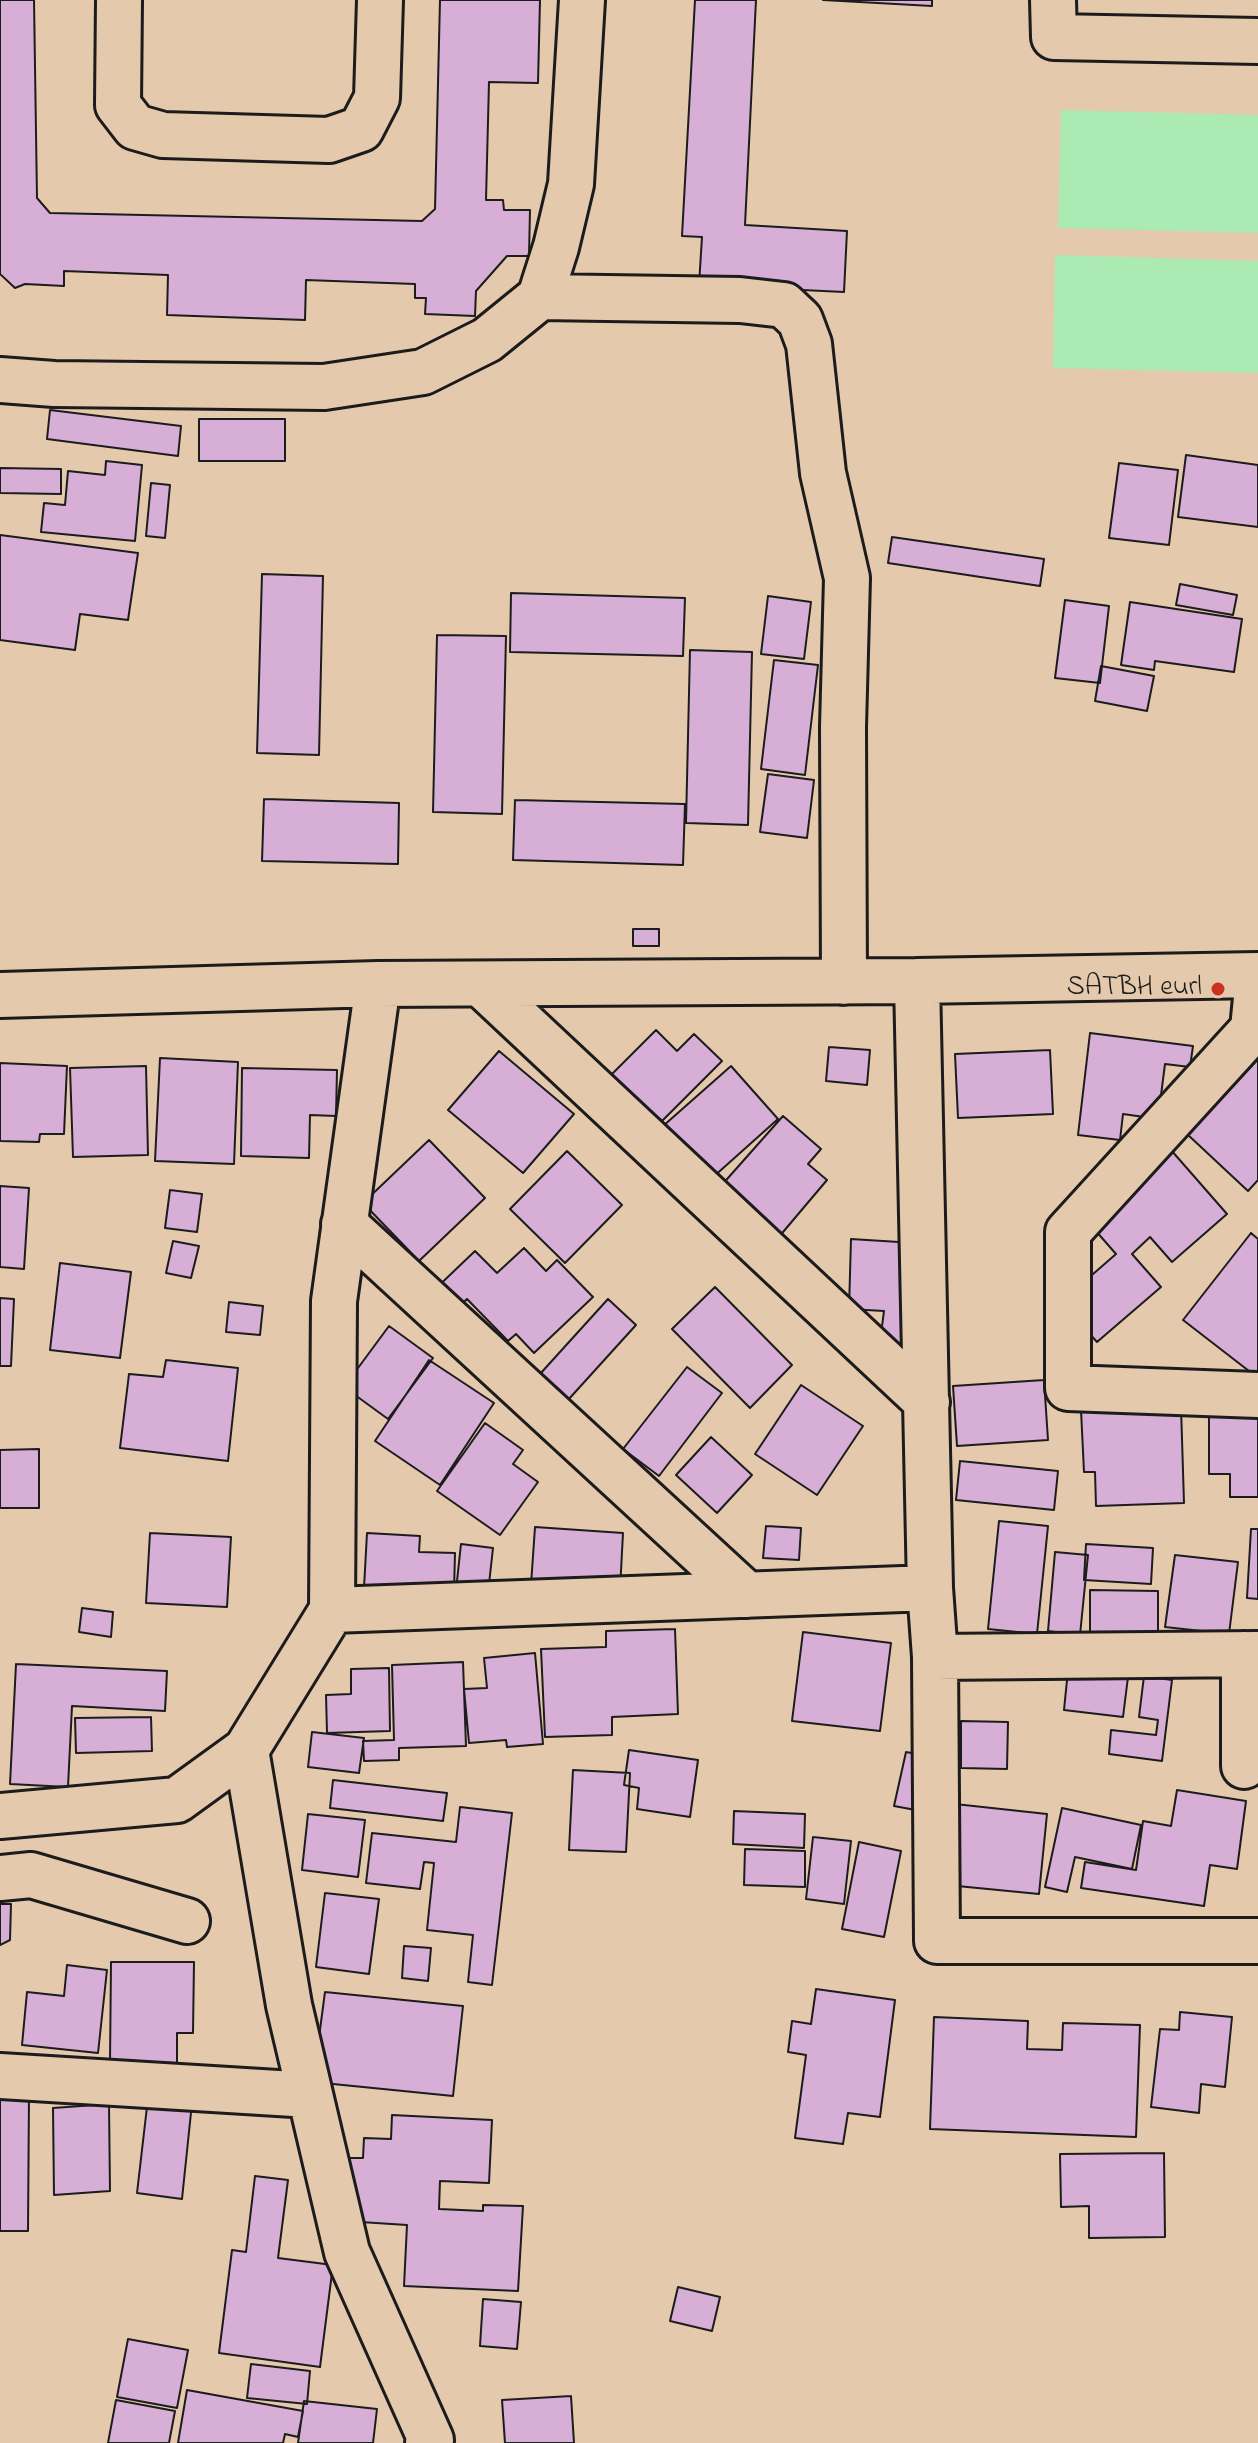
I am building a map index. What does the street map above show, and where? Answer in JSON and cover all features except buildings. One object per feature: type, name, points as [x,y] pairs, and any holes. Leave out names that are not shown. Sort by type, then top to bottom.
[{"type":"street","points":[[119,0],[118,105],[135,127],[163,135],[329,140],[361,129],[377,98],[380,0]]},
{"type":"street","points":[[0,380],[54,384],[324,387],[423,372],[487,340],[540,297],[556,247],[571,184],[582,0]]},
{"type":"street","points":[[1053,0],[1054,37],[1258,41]]},
{"type":"street","points":[[540,297],[740,300],[784,305],[800,320],[809,344],[823,473],[847,578],[843,727],[844,982]]},
{"type":"street","points":[[0,995],[378,984],[1258,976],[1253,1029],[1068,1232],[1068,1388],[1258,1395]]},
{"type":"street","points":[[917,981],[930,1588],[935,1657],[937,1941],[1258,1941]]},
{"type":"street","points":[[0,1816],[177,1800],[246,1750],[332,1610],[334,1301],[378,984]]},
{"type":"street","points":[[481,984],[927,1402]]},
{"type":"street","points":[[344,1224],[747,1595]]},
{"type":"street","points":[[332,1610],[930,1588]]},
{"type":"street","points":[[935,1657],[1251,1654],[1244,1766]]},
{"type":"street","points":[[246,1750],[289,2005],[347,2252],[431,2440],[428,2443]]},
{"type":"street","points":[[0,1878],[31,1875],[187,1921]]},
{"type":"street","points":[[0,2076],[310,2095]]},
{"type":"green space","points":[[1061,110],[1258,115],[1258,233],[1058,228]]},
{"type":"green space","points":[[1055,255],[1258,261],[1258,373],[1053,368]]},
{"type":"place","name":"SATBH eurl","points":[[1218,989]]}]
